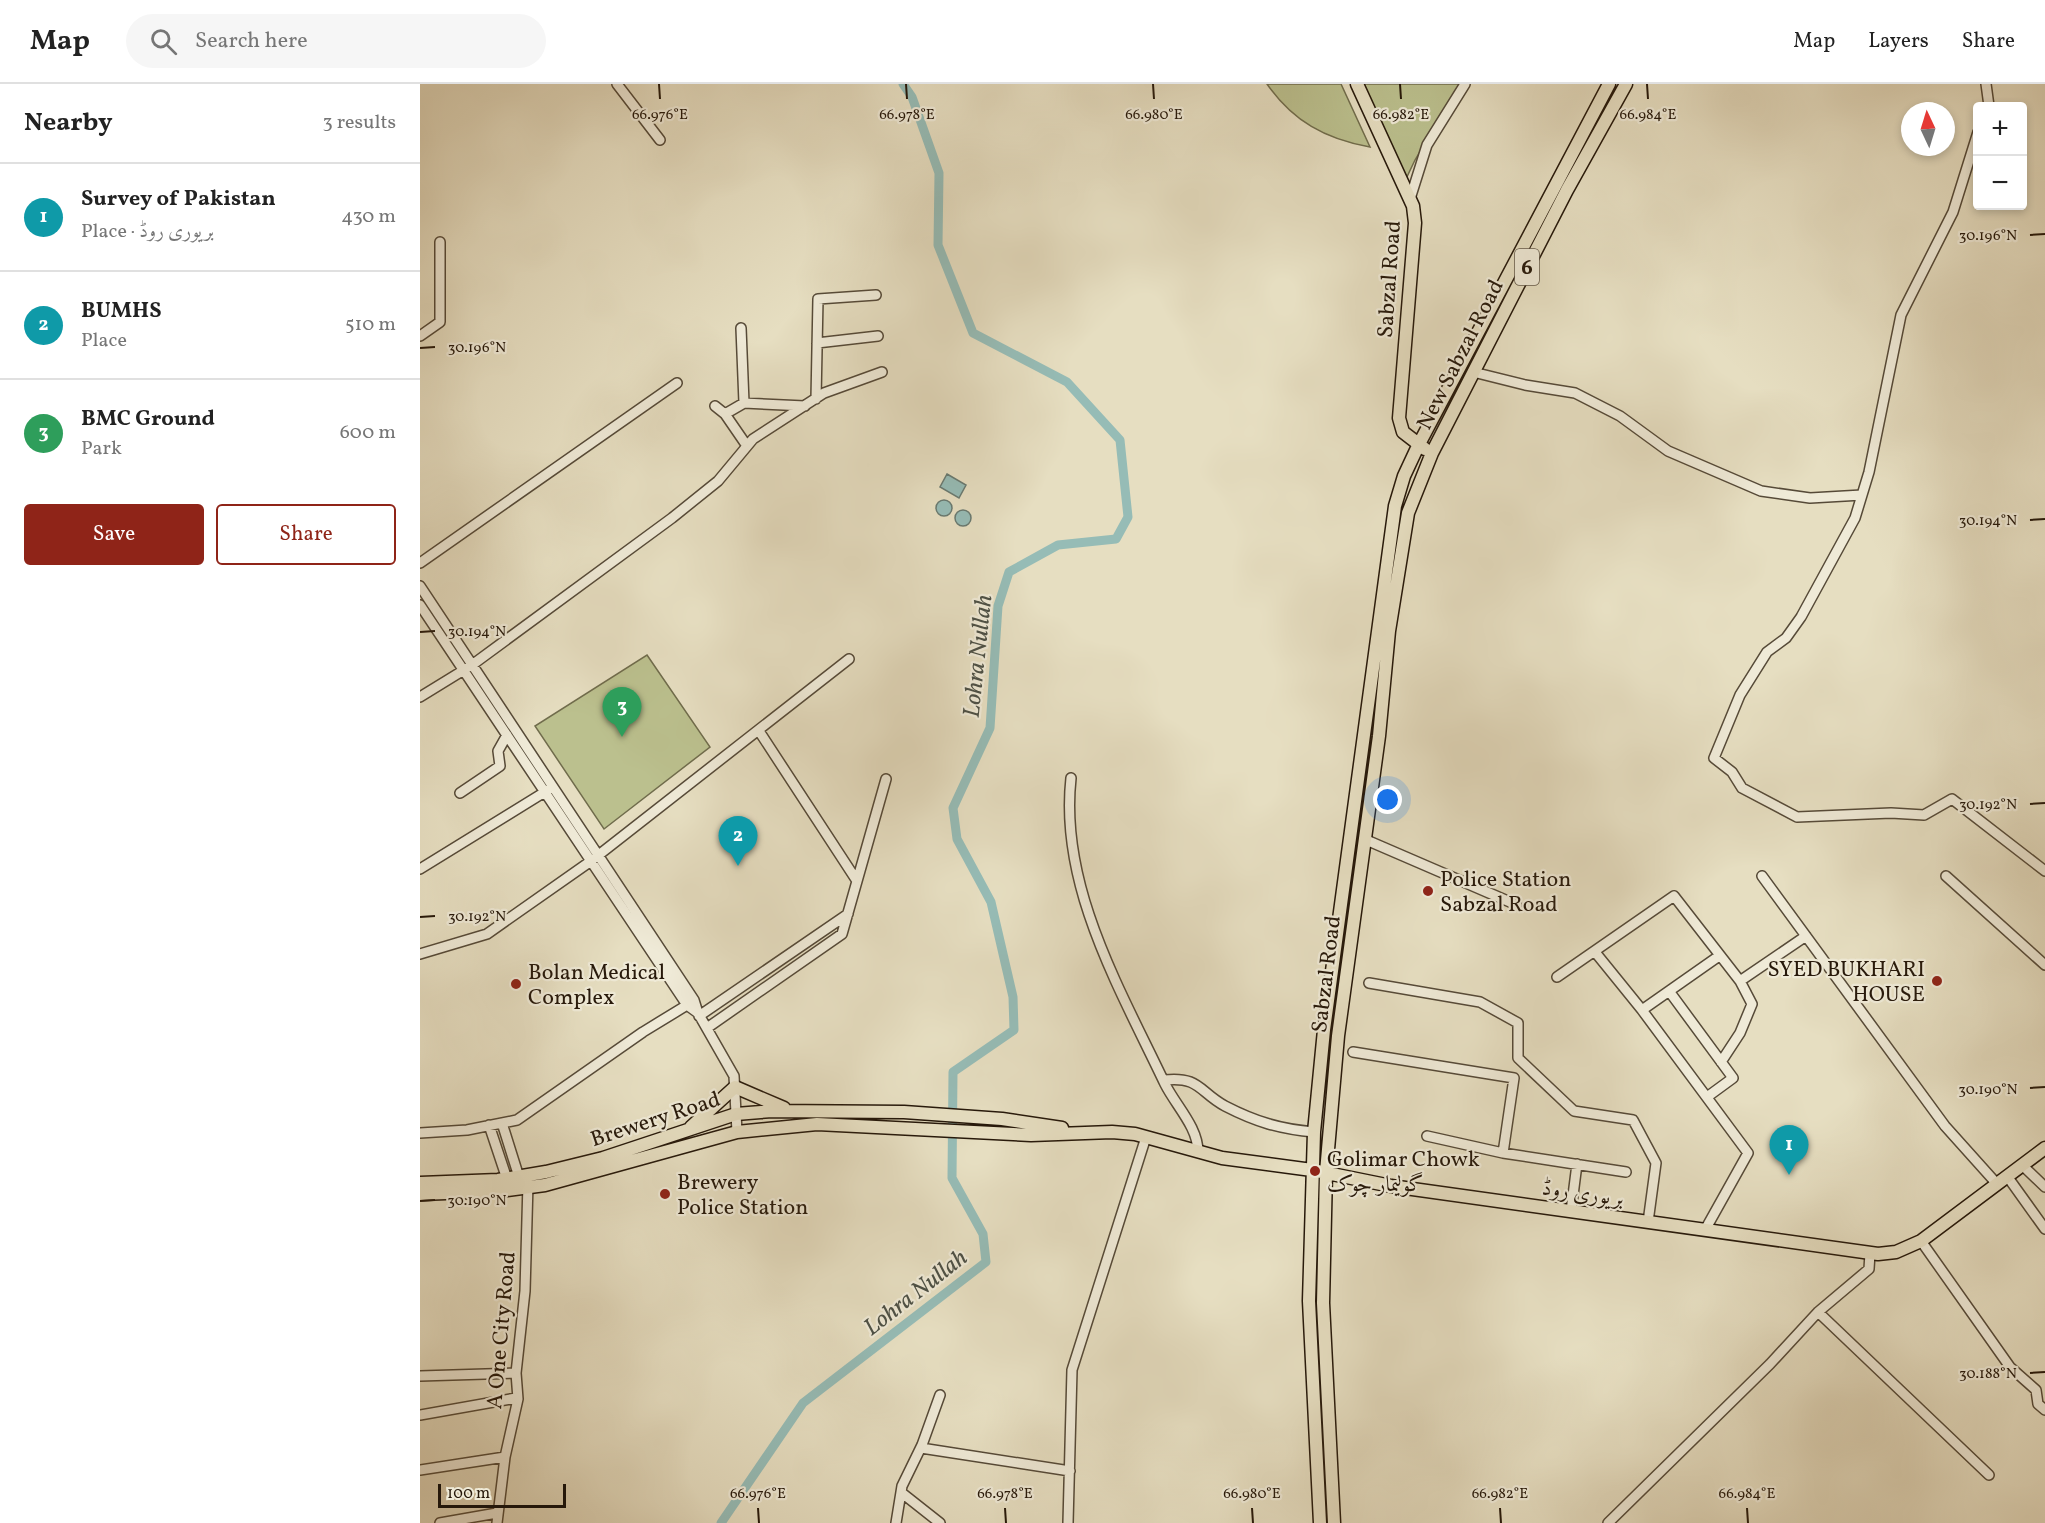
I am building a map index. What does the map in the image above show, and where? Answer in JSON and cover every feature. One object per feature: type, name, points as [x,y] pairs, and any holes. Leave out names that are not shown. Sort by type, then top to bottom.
[{"type":"main road","name":"Sabzal Road","points":[[1334,1520],[1322,1270],[1326,1172],[1338,1036],[1379,736],[1389,631],[1408,513],[1432,453],[1418,446],[1403,432],[1400,418],[1415,223],[1410,198],[1357,84]]},
{"type":"main road","name":"New Sabzal Road","points":[[1418,446],[1609,84]]},
{"type":"main road","name":"New Sabzal Road","points":[[1432,453],[1567,190],[1626,84]]},
{"type":"main road","name":"Sabzal Road","points":[[1320,1520],[1309,1301],[1314,1132],[1324,1030],[1395,506],[1404,476],[1418,446]]},
{"type":"main road","points":[[1346,865],[1360,866]]},
{"type":"main road","points":[[688,1130],[735,1088],[788,1110]]},
{"type":"main road","name":"Brewery Road","points":[[420,1194],[520,1179],[603,1158],[736,1114],[788,1110],[904,1112],[1002,1119],[1086,1131]]},
{"type":"main road","name":"Brewery Road","points":[[420,1183],[520,1179],[545,1185],[737,1131],[817,1124],[1031,1135],[1086,1131]]},
{"type":"main road","name":"بریوری روڈ","points":[[1086,1131],[1146,1137],[1222,1158],[1326,1172],[1391,1186],[1870,1253],[1896,1252],[1922,1241],[2045,1148]]},
{"type":"main road","points":[[1320,1520],[1334,1520]]},
{"type":"street","points":[[617,84],[660,140]]},
{"type":"street","points":[[1410,198],[1427,145],[1465,84]]},
{"type":"street","points":[[1986,84],[1988,102]]},
{"type":"street","points":[[1973,145],[1953,212],[1901,315],[1855,518],[1838,553],[1801,616],[1786,638],[1767,652],[1740,695],[1714,758],[1732,772],[1742,788],[1797,817],[1891,813],[1924,815],[1952,799],[2045,871]]},
{"type":"street","points":[[420,336],[440,322],[440,242]]},
{"type":"street","points":[[816,399],[818,299],[876,295]]},
{"type":"street","points":[[741,327],[744,403]]},
{"type":"street","points":[[817,343],[878,336]]},
{"type":"street","points":[[420,697],[468,667],[672,518],[717,481],[753,439],[816,399],[882,372]]},
{"type":"street","points":[[1473,372],[1525,385],[1575,393],[1620,416],[1668,451],[1761,491],[1810,498],[1862,495]]},
{"type":"street","points":[[420,563],[677,383]]},
{"type":"street","points":[[725,414],[744,403],[805,406]]},
{"type":"street","points":[[715,406],[725,414],[747,446]]},
{"type":"street","points":[[422,593],[544,792],[595,858]]},
{"type":"street","points":[[420,605],[468,667],[553,787],[595,858],[728,1061],[735,1088],[737,1131]]},
{"type":"street","points":[[420,954],[487,934],[595,858],[849,659]]},
{"type":"street","points":[[759,731],[857,881]]},
{"type":"street","points":[[460,794],[500,766],[498,751],[507,735]]},
{"type":"street","points":[[1071,778],[1069,832],[1079,878],[1101,948],[1174,1102],[1198,1137],[1198,1152]]},
{"type":"street","points":[[706,1028],[842,934],[886,779]]},
{"type":"street","points":[[420,869],[553,787]]},
{"type":"street","points":[[1364,839],[1517,905]]},
{"type":"street","points":[[1761,876],[1945,1126],[2002,1180],[2045,1229]]},
{"type":"street","points":[[1946,876],[2045,965]]},
{"type":"street","points":[[1557,977],[1674,896],[1740,981],[1752,1004],[1740,1033],[1721,1062]]},
{"type":"street","points":[[699,1014],[848,914]]},
{"type":"street","points":[[1740,981],[1806,936]]},
{"type":"street","points":[[1595,952],[1642,1010],[1748,1153],[1705,1230]]},
{"type":"street","points":[[1642,1010],[1719,956]]},
{"type":"street","points":[[1370,984],[1480,1002],[1518,1023],[1518,1058],[1575,1111],[1633,1120],[1656,1163],[1648,1222]]},
{"type":"street","points":[[1669,991],[1733,1078],[1707,1097]]},
{"type":"street","points":[[420,1134],[517,1120],[644,1032],[691,1003]]},
{"type":"street","points":[[1353,1052],[1514,1078],[1503,1153]]},
{"type":"street","points":[[1164,1080],[1176,1079],[1198,1084],[1223,1105],[1279,1129],[1314,1132]]},
{"type":"street","points":[[502,1123],[520,1179]]},
{"type":"street","points":[[489,1125],[520,1179]]},
{"type":"street","points":[[1427,1136],[1503,1153],[1626,1172]]},
{"type":"street","points":[[1068,1523],[1072,1370],[1146,1137]]},
{"type":"street","points":[[1571,1211],[1577,1164]]},
{"type":"street","points":[[2022,1165],[2045,1187]]},
{"type":"street","name":"A One City Road","points":[[497,1518],[516,1398],[516,1373],[525,1291],[520,1179]]},
{"type":"street","points":[[1922,1241],[2010,1367],[2036,1390],[2038,1404],[2045,1410]]},
{"type":"street","points":[[1608,1523],[1770,1364],[1818,1312],[1869,1269],[1870,1253]]},
{"type":"street","points":[[1818,1312],[1989,1475]]},
{"type":"street","points":[[420,1376],[516,1373]]},
{"type":"street","points":[[896,1523],[902,1486],[921,1448],[940,1395]]},
{"type":"street","points":[[420,1415],[516,1398]]},
{"type":"street","points":[[921,1448],[1070,1471]]},
{"type":"street","points":[[420,1470],[505,1457]]},
{"type":"street","points":[[902,1493],[940,1523]]},
{"type":"street","points":[[440,1523],[497,1518]]},
{"type":"green space","points":[[1267,84],[1341,84],[1370,147],[1339,139],[1311,126],[1288,108]]},
{"type":"green space","points":[[1356,84],[1461,84],[1415,160],[1404,183]]},
{"type":"green space","points":[[647,655],[710,747],[604,829],[535,726]]},
{"type":"water","points":[[947,474],[966,485],[959,498],[940,487]]},
{"type":"water","points":[[944,500],[950,502],[952,508],[950,514],[944,516],[938,514],[936,508],[938,502]]},
{"type":"water","points":[[963,510],[969,512],[971,518],[969,524],[963,526],[957,524],[955,518],[957,512]]},
{"type":"waterway","name":"Lohra Nullah","points":[[721,1523],[803,1403],[986,1262],[983,1234],[952,1178],[953,1072],[1014,1030],[1013,997],[991,902],[957,839],[953,808],[990,728],[998,606],[1009,572],[1058,545],[1116,539],[1128,517],[1120,440],[1067,382],[973,333],[938,245],[939,173],[912,97],[903,84]]},
{"type":"place","name":"BMC Ground","points":[[622,737]]},
{"type":"place","name":"BUMHS","points":[[738,866]]},
{"type":"place","name":"Police Station Sabzal Road","points":[[1428,891]]},
{"type":"place","name":"SYED BUKHARI HOUSE","points":[[1937,981]]},
{"type":"place","name":"Bolan Medical Complex","points":[[516,984]]},
{"type":"place","name":"Golimar Chowk گولیمار چوک","points":[[1315,1171]]},
{"type":"place","name":"Survey of Pakistan","points":[[1789,1175]]},
{"type":"place","name":"Brewery Police Station","points":[[665,1194]]}]
